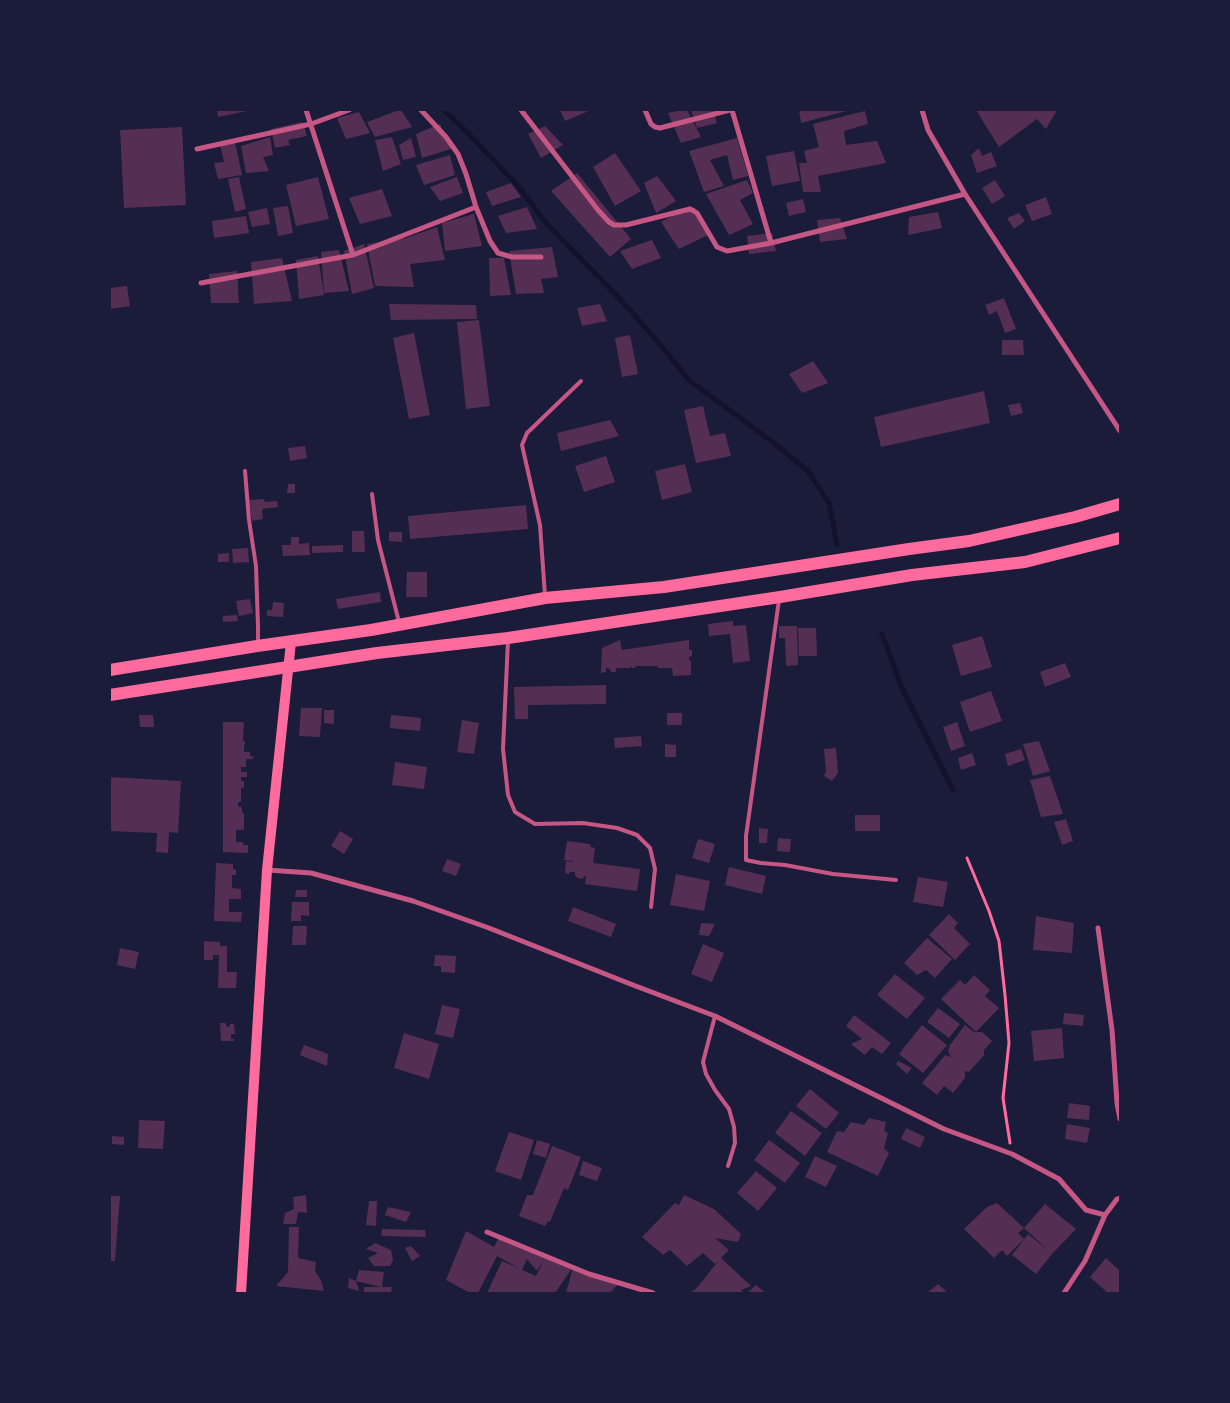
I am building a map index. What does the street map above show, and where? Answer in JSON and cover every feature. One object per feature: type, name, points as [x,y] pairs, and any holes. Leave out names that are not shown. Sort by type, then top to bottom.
[{"type":"highway","points":[[110,670],[371,630],[545,598],[664,587],[969,541],[1075,518],[1120,504]]},
{"type":"highway","points":[[110,695],[377,653],[508,638],[780,598],[912,576],[1024,562],[1120,538]]},
{"type":"main road","points":[[241,1293],[267,870],[292,642]]},
{"type":"street","points":[[306,110],[353,255]]},
{"type":"street","points":[[197,149],[311,124],[349,110]]},
{"type":"street","points":[[421,110],[458,154],[476,207],[490,241],[498,253],[512,257],[541,257]]},
{"type":"street","points":[[521,110],[609,222],[614,225],[626,225],[690,209],[697,213],[717,247],[727,251],[771,243],[965,194]]},
{"type":"street","points":[[645,110],[651,124],[654,127],[660,128],[731,110],[771,243]]},
{"type":"street","points":[[922,110],[928,130],[965,194],[1120,431]]},
{"type":"street","points":[[201,283],[353,255],[476,207]]},
{"type":"street","points":[[267,870],[311,873],[413,901],[490,928],[715,1016],[944,1128],[1012,1154],[1060,1179],[1086,1210],[1105,1215]]},
{"type":"street","points":[[1098,928],[1112,1030],[1117,1104],[1120,1119]]},
{"type":"street","points":[[1064,1293],[1086,1261],[1105,1215],[1117,1199],[1120,1198]]},
{"type":"street","points":[[487,1232],[590,1274],[653,1293]]},
{"type":"lane","points":[[545,598],[540,525],[522,445],[527,433],[581,381]]},
{"type":"lane","points":[[245,472],[249,520],[256,566],[257,646]]},
{"type":"lane","points":[[372,494],[378,540],[399,624]]},
{"type":"lane","points":[[780,598],[747,828],[746,860],[833,874],[896,880]]},
{"type":"lane","points":[[508,638],[503,749],[508,795],[515,812],[535,824],[582,823],[617,828],[637,835],[650,848],[655,869],[651,908]]},
{"type":"lane","points":[[715,1016],[703,1062],[706,1074],[729,1109],[734,1128],[735,1143],[728,1166]]},
{"type":"path","points":[[967,858],[998,941],[1006,995],[1009,1043],[1003,1098],[1012,1154]]},
{"type":"building","points":[[217,110],[247,110],[247,111],[218,117]]},
{"type":"building","points":[[401,110],[412,127],[375,137],[367,122]]},
{"type":"building","points":[[560,110],[591,110],[565,121]]},
{"type":"building","points":[[687,110],[701,137],[681,143],[668,113]]},
{"type":"building","points":[[691,110],[713,110],[717,123],[697,128]]},
{"type":"building","points":[[799,110],[846,110],[846,111],[801,123]]},
{"type":"building","points":[[976,110],[1057,110],[1046,129],[1037,119],[999,147]]},
{"type":"building","points":[[865,111],[868,124],[844,131],[846,145],[877,141],[886,163],[818,176],[821,192],[803,192],[799,163],[807,163],[804,151],[819,147],[813,124]]},
{"type":"building","points":[[359,112],[370,133],[346,139],[337,118]]},
{"type":"building","points":[[303,122],[307,136],[288,140],[290,145],[275,148],[271,129]]},
{"type":"building","points":[[440,124],[451,149],[422,158],[416,134]]},
{"type":"building","points":[[545,126],[563,145],[541,158],[528,134]]},
{"type":"building","points":[[182,127],[186,205],[124,208],[120,130]]},
{"type":"building","points":[[270,137],[273,155],[263,157],[269,171],[246,173],[241,146]]},
{"type":"building","points":[[392,137],[401,164],[383,171],[375,140]]},
{"type":"building","points":[[411,138],[416,157],[403,160],[399,145]]},
{"type":"building","points":[[737,138],[748,176],[733,180],[727,155],[710,160],[724,186],[704,192],[689,151]]},
{"type":"building","points":[[235,142],[242,175],[218,179],[214,163],[224,162],[220,145]]},
{"type":"building","points":[[979,148],[982,156],[991,152],[997,166],[977,173],[971,155]]},
{"type":"building","points":[[794,151],[800,181],[772,186],[766,156]]},
{"type":"building","points":[[615,153],[641,191],[615,206],[593,167]]},
{"type":"building","points":[[450,155],[455,175],[424,185],[416,165]]},
{"type":"building","points":[[577,173],[631,239],[610,257],[551,191]]},
{"type":"building","points":[[657,176],[676,201],[656,213],[644,183]]},
{"type":"building","points":[[239,177],[246,209],[235,212],[228,179]]},
{"type":"building","points":[[318,177],[329,219],[296,226],[286,185]]},
{"type":"building","points":[[457,177],[463,193],[440,201],[430,187]]},
{"type":"building","points":[[747,180],[753,193],[740,200],[753,224],[729,235],[706,194]]},
{"type":"building","points":[[995,180],[1005,196],[992,204],[982,188]]},
{"type":"building","points":[[511,183],[521,197],[492,206],[486,192]]},
{"type":"building","points":[[382,189],[392,216],[360,224],[349,198]]},
{"type":"building","points":[[1046,197],[1052,214],[1032,221],[1025,205]]},
{"type":"building","points":[[803,199],[806,212],[789,216],[786,203]]},
{"type":"building","points":[[288,206],[293,233],[278,236],[273,208]]},
{"type":"building","points":[[690,206],[708,235],[679,249],[661,222]]},
{"type":"building","points":[[527,207],[537,229],[506,233],[498,216]]},
{"type":"building","points":[[267,208],[270,224],[252,227],[248,212]]},
{"type":"building","points":[[938,212],[942,228],[908,235],[909,217]]},
{"type":"building","points":[[1019,213],[1025,221],[1014,229],[1007,218]]},
{"type":"building","points":[[474,214],[482,246],[445,251],[442,223]]},
{"type":"building","points":[[246,216],[249,233],[214,238],[212,221]]},
{"type":"building","points":[[840,218],[847,239],[820,242],[817,220]]},
{"type":"building","points":[[437,227],[445,260],[410,264],[414,287],[375,286],[367,244],[406,238]]},
{"type":"building","points":[[772,233],[776,251],[749,254],[747,236]]},
{"type":"building","points":[[652,240],[661,258],[632,269],[620,251]]},
{"type":"building","points":[[364,244],[374,288],[352,294],[344,251]]},
{"type":"building","points":[[552,247],[558,277],[541,279],[544,293],[516,294],[509,251]]},
{"type":"building","points":[[339,250],[349,291],[324,293],[321,252]]},
{"type":"building","points":[[318,256],[324,295],[299,299],[296,260]]},
{"type":"building","points":[[282,258],[292,301],[254,304],[251,262]]},
{"type":"building","points":[[489,258],[504,258],[511,295],[490,296]]},
{"type":"building","points":[[237,271],[239,303],[211,303],[209,274]]},
{"type":"building","points":[[127,286],[130,306],[110,309],[110,288]]},
{"type":"building","points":[[1004,298],[1016,329],[1005,333],[997,311],[989,315],[985,305]]},
{"type":"building","points":[[389,304],[476,305],[477,319],[391,320]]},
{"type":"building","points":[[600,304],[607,321],[582,326],[577,308]]},
{"type":"building","points":[[479,320],[490,406],[466,409],[457,322]]},
{"type":"building","points":[[414,333],[430,415],[409,419],[393,338]]},
{"type":"building","points":[[630,335],[638,374],[622,377],[615,338]]},
{"type":"building","points":[[1002,340],[1023,340],[1024,355],[1002,355]]},
{"type":"building","points":[[813,361],[828,383],[802,393],[789,374]]},
{"type":"building","points":[[984,391],[990,423],[881,447],[874,417]]},
{"type":"building","points":[[1020,403],[1023,413],[1011,416],[1008,405]]},
{"type":"building","points":[[703,406],[710,436],[725,433],[731,456],[696,463],[684,410]]},
{"type":"building","points":[[610,420],[619,436],[561,451],[557,433]]},
{"type":"building","points":[[305,446],[307,458],[290,461],[288,448]]},
{"type":"building","points":[[606,456],[615,482],[584,492],[575,466]]},
{"type":"building","points":[[685,464],[692,492],[662,500],[655,471]]},
{"type":"building","points":[[288,484],[295,484],[295,493],[287,493]]},
{"type":"building","points":[[264,499],[265,502],[277,501],[278,507],[262,509],[263,519],[252,521],[249,500]]},
{"type":"building","points":[[526,505],[528,529],[410,539],[408,516]]},
{"type":"building","points":[[352,531],[364,531],[365,552],[352,552]]},
{"type":"building","points":[[389,532],[402,532],[402,542],[389,541]]},
{"type":"building","points":[[291,537],[299,537],[299,544],[309,543],[310,555],[283,556],[282,545],[291,545]]},
{"type":"building","points":[[343,545],[343,552],[312,553],[312,546]]},
{"type":"building","points":[[248,548],[249,562],[233,563],[232,549]]},
{"type":"building","points":[[229,553],[229,562],[218,562],[218,554]]},
{"type":"building","points":[[407,572],[427,572],[427,597],[406,597]]},
{"type":"building","points":[[380,592],[381,602],[338,609],[336,599]]},
{"type":"building","points":[[250,599],[253,613],[239,616],[236,601]]},
{"type":"building","points":[[273,602],[284,603],[283,617],[267,616],[267,610],[272,610]]},
{"type":"building","points":[[237,615],[238,621],[223,622],[223,616]]},
{"type":"building","points":[[733,621],[733,626],[746,625],[750,661],[733,663],[730,634],[709,636],[708,624]]},
{"type":"building","points":[[779,626],[797,626],[798,665],[786,666],[785,638],[779,638]]},
{"type":"building","points":[[798,628],[816,628],[817,656],[799,656]]},
{"type":"building","points":[[982,636],[992,667],[961,676],[952,645]]},
{"type":"building","points":[[620,640],[622,650],[689,640],[689,650],[692,650],[692,656],[689,657],[689,661],[691,661],[691,675],[673,676],[672,668],[658,668],[658,666],[616,668],[616,672],[611,672],[610,669],[606,668],[606,672],[601,673],[602,648]]},
{"type":"building","points":[[1065,663],[1071,677],[1045,687],[1040,672]]},
{"type":"building","points":[[606,685],[606,704],[528,705],[528,719],[515,719],[514,687]]},
{"type":"building","points":[[991,691],[1002,721],[970,732],[960,702]]},
{"type":"building","points":[[301,708],[322,708],[320,737],[299,736]]},
{"type":"building","points":[[324,710],[334,710],[334,724],[324,723]]},
{"type":"building","points":[[667,713],[682,713],[682,725],[667,725]]},
{"type":"building","points":[[139,715],[153,715],[154,727],[140,727]]},
{"type":"building","points":[[391,715],[421,718],[420,731],[390,728]]},
{"type":"building","points":[[462,720],[479,723],[474,754],[457,752]]},
{"type":"building","points":[[223,722],[244,722],[244,752],[250,752],[250,756],[253,756],[253,759],[246,759],[246,767],[241,767],[241,772],[247,772],[247,777],[241,777],[241,781],[244,781],[244,788],[241,788],[241,802],[238,802],[238,807],[242,807],[242,813],[244,813],[244,830],[236,830],[236,842],[243,842],[243,845],[248,845],[248,853],[223,852]]},
{"type":"building","points":[[957,722],[965,746],[951,751],[943,727]]},
{"type":"building","points":[[641,736],[642,746],[615,748],[614,738]]},
{"type":"building","points":[[1039,741],[1050,771],[1033,776],[1023,744]]},
{"type":"building","points":[[665,744],[676,745],[676,757],[665,757]]},
{"type":"building","points":[[836,748],[838,773],[832,781],[824,776],[826,771],[824,749]]},
{"type":"building","points":[[1021,749],[1025,760],[1008,766],[1005,754]]},
{"type":"building","points":[[972,753],[976,765],[961,770],[958,758]]},
{"type":"building","points":[[395,762],[427,767],[424,789],[392,785]]},
{"type":"building","points":[[1050,776],[1063,814],[1041,817],[1030,780]]},
{"type":"building","points":[[110,777],[181,781],[178,833],[169,832],[168,853],[156,852],[157,833],[110,831]]},
{"type":"building","points":[[855,815],[880,815],[880,831],[855,831]]},
{"type":"building","points":[[1066,819],[1073,841],[1062,845],[1054,822]]},
{"type":"building","points":[[759,828],[768,829],[767,843],[759,843]]},
{"type":"building","points":[[340,831],[353,839],[344,854],[331,846]]},
{"type":"building","points":[[778,838],[791,839],[790,852],[777,851]]},
{"type":"building","points":[[698,839],[715,844],[709,863],[692,858]]},
{"type":"building","points":[[567,841],[590,844],[591,847],[595,848],[593,863],[640,869],[637,891],[585,884],[586,876],[583,879],[575,876],[575,872],[565,873],[566,861],[573,862],[564,860]]},
{"type":"building","points":[[447,859],[461,864],[456,876],[442,871]]},
{"type":"building","points":[[216,863],[233,864],[233,869],[236,870],[236,875],[232,875],[232,888],[241,889],[241,899],[229,899],[229,912],[242,912],[241,922],[214,921]]},
{"type":"building","points":[[729,867],[766,876],[762,894],[725,885]]},
{"type":"building","points":[[676,874],[710,881],[704,911],[670,905]]},
{"type":"building","points":[[918,877],[948,882],[943,907],[913,902]]},
{"type":"building","points":[[296,890],[307,890],[307,897],[295,897]]},
{"type":"building","points":[[292,902],[309,902],[309,916],[301,915],[301,921],[291,921]]},
{"type":"building","points":[[573,907],[616,924],[611,937],[568,921]]},
{"type":"building","points":[[949,914],[958,923],[954,928],[970,944],[955,960],[929,935]]},
{"type":"building","points":[[1036,916],[1074,923],[1072,953],[1033,950]]},
{"type":"building","points":[[701,923],[715,924],[709,936],[699,935]]},
{"type":"building","points":[[293,926],[307,926],[306,945],[292,945]]},
{"type":"building","points":[[927,938],[952,959],[935,978],[926,970],[917,975],[904,963]]},
{"type":"building","points":[[204,941],[220,942],[220,946],[227,946],[227,972],[237,972],[236,988],[218,988],[219,955],[213,955],[213,960],[204,960]]},
{"type":"building","points":[[703,944],[724,953],[712,982],[691,974]]},
{"type":"building","points":[[120,948],[139,952],[135,969],[117,965]]},
{"type":"building","points":[[435,955],[456,956],[455,973],[441,972],[441,966],[434,966]]},
{"type":"building","points":[[895,974],[925,998],[907,1019],[877,995]]},
{"type":"building","points":[[974,975],[990,990],[985,996],[999,1008],[976,1032],[941,999],[960,980],[965,985]]},
{"type":"building","points":[[442,1005],[460,1009],[453,1038],[435,1034]]},
{"type":"building","points":[[938,1008],[960,1024],[949,1038],[927,1022]]},
{"type":"building","points":[[1064,1013],[1084,1015],[1083,1026],[1063,1024]]},
{"type":"building","points":[[854,1015],[891,1043],[882,1054],[872,1047],[865,1055],[851,1044],[862,1039],[846,1026]]},
{"type":"building","points":[[220,1023],[225,1023],[227,1027],[230,1024],[234,1024],[235,1034],[231,1034],[231,1039],[234,1039],[234,1041],[221,1041]]},
{"type":"building","points":[[922,1025],[947,1045],[923,1073],[899,1054]]},
{"type":"building","points":[[965,1025],[974,1032],[982,1032],[992,1041],[984,1050],[984,1055],[969,1072],[965,1071],[965,1078],[953,1093],[944,1086],[937,1095],[922,1083],[945,1055],[951,1057],[948,1051],[950,1045]]},
{"type":"building","points":[[1062,1028],[1064,1058],[1034,1061],[1031,1031]]},
{"type":"building","points":[[404,1033],[439,1044],[429,1079],[394,1068]]},
{"type":"building","points":[[304,1045],[328,1054],[327,1066],[300,1055]]},
{"type":"building","points":[[898,1061],[912,1068],[907,1074],[896,1064]]},
{"type":"building","points":[[810,1089],[839,1113],[826,1129],[796,1106]]},
{"type":"building","points":[[1069,1103],[1090,1106],[1089,1120],[1067,1118]]},
{"type":"building","points":[[791,1111],[822,1133],[805,1156],[775,1133]]},
{"type":"building","points":[[869,1118],[886,1122],[884,1131],[888,1133],[884,1148],[889,1153],[878,1176],[827,1152],[837,1131],[844,1132],[851,1122],[864,1125]]},
{"type":"building","points":[[139,1120],[165,1121],[163,1149],[138,1148]]},
{"type":"building","points":[[1067,1124],[1090,1128],[1087,1143],[1065,1139]]},
{"type":"building","points":[[906,1128],[925,1137],[920,1148],[901,1139]]},
{"type":"building","points":[[509,1132],[534,1140],[521,1180],[495,1171]]},
{"type":"building","points":[[112,1136],[124,1137],[124,1145],[112,1144]]},
{"type":"building","points":[[537,1140],[550,1144],[546,1158],[533,1154]]},
{"type":"building","points":[[769,1140],[800,1163],[785,1183],[754,1160]]},
{"type":"building","points":[[552,1146],[581,1157],[568,1190],[564,1188],[550,1222],[548,1221],[545,1226],[519,1216],[527,1195],[533,1195]]},
{"type":"building","points":[[815,1156],[837,1166],[826,1187],[805,1177]]},
{"type":"building","points":[[583,1161],[602,1168],[597,1181],[579,1175]]},
{"type":"building","points":[[756,1171],[777,1188],[758,1211],[737,1193]]},
{"type":"building","points":[[306,1195],[307,1213],[298,1212],[296,1224],[283,1224],[285,1213],[294,1209],[293,1197]]},
{"type":"building","points":[[684,1195],[714,1209],[741,1234],[738,1242],[715,1238],[729,1250],[721,1258],[751,1286],[741,1290],[744,1293],[689,1293],[696,1289],[719,1260],[715,1264],[703,1253],[687,1266],[670,1250],[663,1255],[642,1237],[675,1203],[679,1205]]},
{"type":"building","points":[[110,1196],[120,1196],[115,1261],[110,1261]]},
{"type":"building","points":[[369,1201],[377,1201],[376,1226],[366,1225]]},
{"type":"building","points":[[997,1203],[1024,1228],[1018,1233],[1024,1239],[1007,1256],[1002,1250],[994,1258],[964,1229],[987,1207]]},
{"type":"building","points":[[1045,1204],[1076,1229],[1036,1274],[1012,1255],[1028,1234],[1049,1251],[1024,1228]]},
{"type":"building","points":[[388,1207],[411,1212],[406,1222],[385,1215]]},
{"type":"building","points":[[289,1227],[299,1227],[298,1258],[316,1262],[315,1271],[321,1280],[324,1291],[276,1286],[288,1272]]},
{"type":"building","points":[[382,1229],[425,1230],[426,1237],[381,1236]]},
{"type":"building","points":[[466,1231],[494,1247],[499,1237],[619,1283],[610,1293],[566,1293],[573,1267],[555,1293],[487,1293],[502,1261],[519,1268],[497,1256],[478,1293],[470,1293],[446,1280]],"holes":[[[527,1259],[537,1271],[544,1260],[536,1276],[522,1270]]]},
{"type":"building","points":[[375,1243],[391,1250],[393,1260],[390,1266],[374,1266],[368,1258],[378,1253],[366,1249]]},
{"type":"building","points":[[411,1246],[420,1256],[412,1261],[405,1248]]},
{"type":"building","points":[[1106,1258],[1120,1271],[1120,1291],[1118,1293],[1108,1293],[1090,1277]]},
{"type":"building","points":[[359,1270],[384,1272],[382,1287],[392,1287],[391,1293],[364,1293],[364,1287],[381,1287],[356,1281]]},
{"type":"building","points":[[349,1278],[356,1281],[359,1291],[348,1288]]},
{"type":"building","points":[[938,1284],[948,1293],[927,1293]]},
{"type":"building","points":[[756,1285],[766,1293],[747,1293]]},
{"type":"waterway","points":[[444,110],[518,186],[546,223],[619,298],[689,380],[808,471],[829,503],[837,545]]},
{"type":"waterway","points":[[882,634],[902,688],[953,790]]}]
